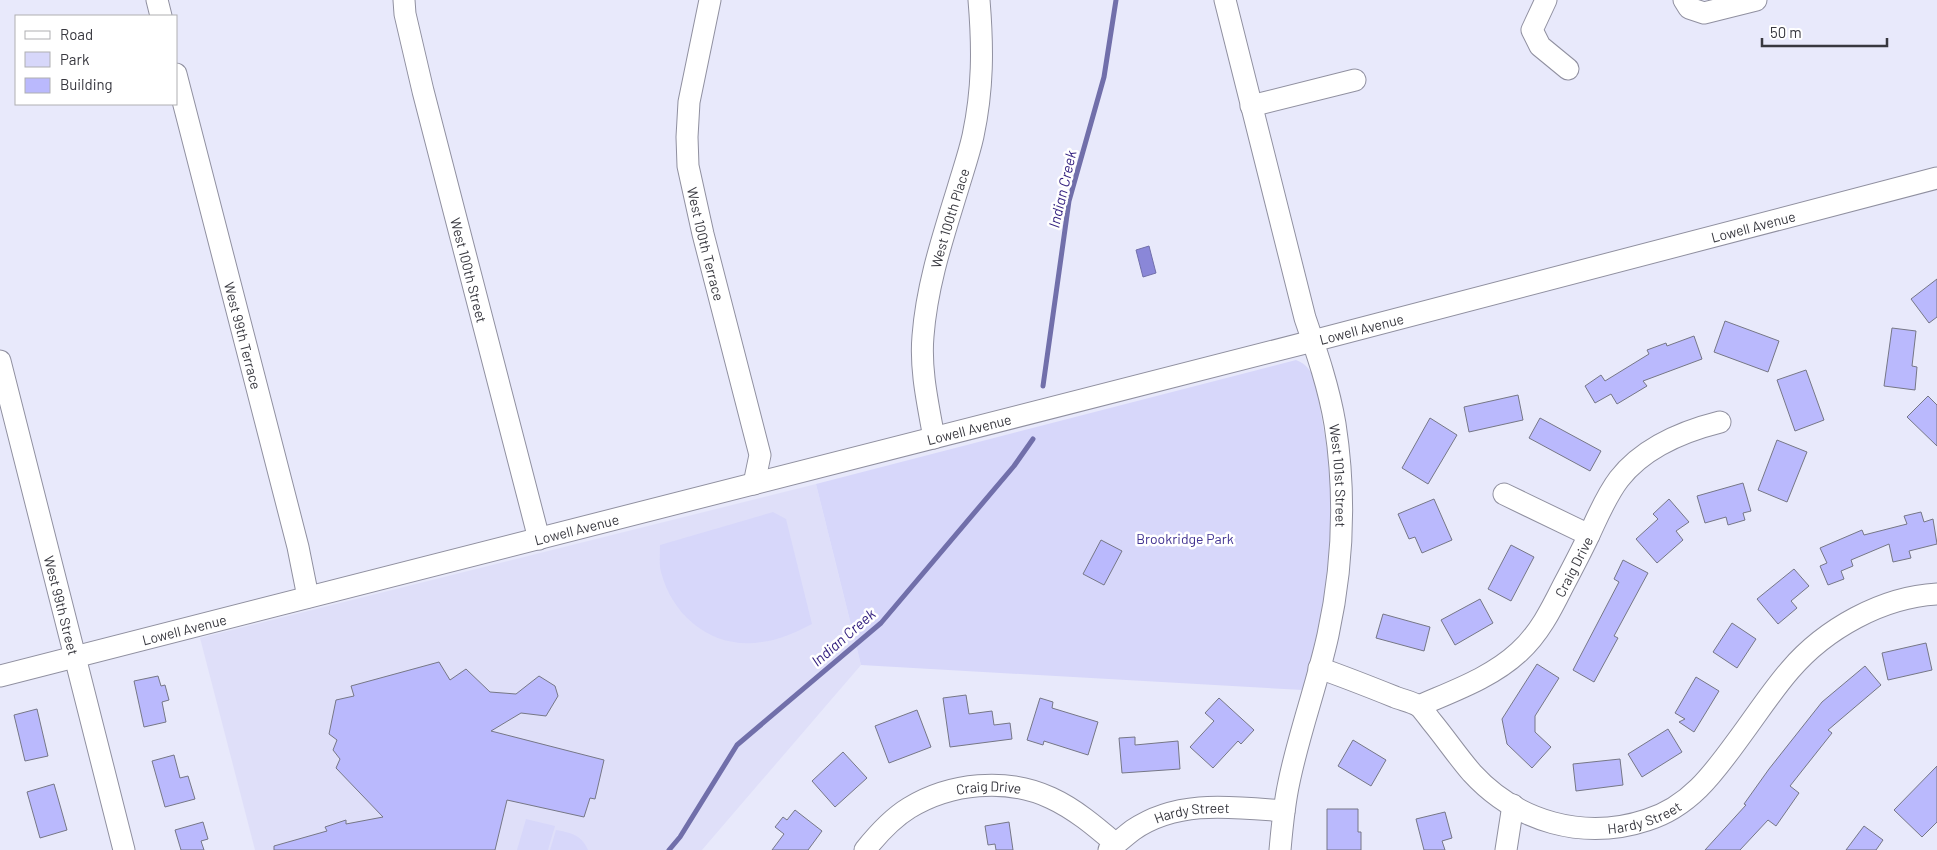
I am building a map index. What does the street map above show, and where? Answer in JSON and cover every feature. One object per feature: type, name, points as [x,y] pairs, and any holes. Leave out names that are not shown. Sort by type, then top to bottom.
[{"type":"street","points":[[157,0],[161,15]]},
{"type":"street","name":"West 100th Street","points":[[404,0],[405,14],[426,100],[538,539]]},
{"type":"street","name":"West 100th Terrace","points":[[710,0],[689,102],[688,166],[703,234],[760,455],[754,484]]},
{"type":"street","name":"West 100th Place","points":[[934,438],[923,370],[922,338],[928,294],[936,260],[974,129],[980,91],[982,47],[979,0]]},
{"type":"street","name":"West 101st Street","points":[[1225,0],[1305,318],[1321,366],[1334,423],[1341,484],[1342,544],[1328,638],[1289,782],[1280,850]]},
{"type":"street","points":[[1546,0],[1532,30],[1540,46],[1568,69]]},
{"type":"street","points":[[1686,4],[1704,13],[1756,0]]},
{"type":"street","points":[[1251,106],[1355,80]]},
{"type":"street","name":"West 99th Terrace","points":[[178,82],[298,548],[308,597]]},
{"type":"street","name":"Lowell Avenue","points":[[0,676],[1313,341],[1937,178]]},
{"type":"street","name":"West 99th Street","points":[[0,361],[124,850]]},
{"type":"street","name":"Craig Drive","points":[[1419,706],[1478,680],[1519,652],[1540,628],[1610,493],[1620,478],[1632,465],[1672,439],[1696,428],[1720,422]]},
{"type":"street","points":[[1504,494],[1589,536]]},
{"type":"street","name":"Hardy Street","points":[[1419,706],[1472,772],[1495,796],[1552,824],[1581,829],[1615,827],[1647,820],[1668,812],[1692,796],[1709,780],[1791,668],[1818,642],[1852,620],[1879,607],[1937,594]]},
{"type":"street","points":[[1319,668],[1419,706]]},
{"type":"street","name":"Craig Drive","points":[[865,850],[880,832],[908,808],[942,793],[972,786],[988,785],[1019,788],[1049,797],[1085,819],[1113,847]]},
{"type":"street","points":[[1506,850],[1512,805]]},
{"type":"street","name":"Hardy Street","points":[[1113,847],[1141,826],[1178,811],[1221,806],[1284,811]]},
{"type":"shaded area","points":[[1149,246],[1156,273],[1143,277],[1136,250]]},
{"type":"shaded area","points":[[816,484],[861,665],[702,850],[255,850],[200,638]]},
{"type":"green space","name":"Brookridge Park","points":[[1296,360],[1309,369],[1316,383],[1330,468],[1330,547],[1328,571],[1316,643],[1303,690],[861,665],[816,484]]},
{"type":"green space","points":[[773,512],[786,519],[812,624],[782,638],[744,643],[728,641],[698,627],[675,603],[667,589],[661,572],[660,545]]},
{"type":"green space","points":[[526,819],[555,826],[548,850],[517,850]]},
{"type":"green space","points":[[556,830],[579,837],[588,850],[550,850]]},
{"type":"building","points":[[1937,279],[1937,317],[1929,323],[1911,299]]},
{"type":"building","points":[[1725,321],[1779,341],[1768,372],[1714,352]]},
{"type":"building","points":[[1892,328],[1916,331],[1912,366],[1917,367],[1915,390],[1884,386]]},
{"type":"building","points":[[1694,336],[1702,359],[1643,381],[1647,386],[1617,404],[1611,394],[1595,403],[1585,386],[1601,375],[1605,381],[1649,354],[1647,350],[1666,343],[1667,346]]},
{"type":"building","points":[[1806,370],[1824,420],[1795,431],[1777,380]]},
{"type":"building","points":[[1518,395],[1523,420],[1469,432],[1464,407]]},
{"type":"building","points":[[1928,396],[1937,405],[1937,446],[1907,417]]},
{"type":"building","points":[[1430,418],[1457,435],[1428,484],[1402,468]]},
{"type":"building","points":[[1540,418],[1601,451],[1590,471],[1529,438]]},
{"type":"building","points":[[1777,440],[1807,452],[1787,502],[1758,490]]},
{"type":"building","points":[[1743,483],[1751,511],[1743,513],[1745,520],[1728,525],[1726,517],[1705,523],[1697,496]]},
{"type":"building","points":[[1434,499],[1452,540],[1422,553],[1415,537],[1409,539],[1398,514]]},
{"type":"building","points":[[1669,499],[1689,522],[1676,531],[1683,540],[1657,563],[1636,539],[1658,519],[1653,514]]},
{"type":"building","points":[[1921,512],[1924,522],[1933,519],[1937,544],[1909,551],[1911,558],[1893,562],[1889,544],[1851,560],[1853,566],[1841,571],[1844,579],[1828,585],[1820,566],[1827,563],[1820,548],[1862,530],[1864,535],[1907,524],[1904,516]]},
{"type":"building","points":[[1101,540],[1122,551],[1104,585],[1083,574]]},
{"type":"building","points":[[1511,545],[1534,557],[1511,601],[1488,589]]},
{"type":"building","points":[[1623,560],[1648,573],[1614,636],[1618,638],[1594,682],[1573,670],[1619,582],[1614,579]]},
{"type":"building","points":[[1794,569],[1809,586],[1791,601],[1797,608],[1778,624],[1757,599]]},
{"type":"building","points":[[1480,599],[1493,623],[1455,645],[1441,620]]},
{"type":"building","points":[[1383,614],[1430,627],[1424,651],[1376,638]]},
{"type":"building","points":[[1732,623],[1756,639],[1737,668],[1713,652]]},
{"type":"building","points":[[1926,643],[1932,670],[1888,680],[1882,653]]},
{"type":"building","points":[[439,662],[450,680],[466,669],[490,692],[516,694],[539,676],[555,686],[558,696],[546,716],[521,713],[491,731],[604,760],[595,799],[590,798],[584,817],[507,800],[495,850],[274,850],[274,846],[327,831],[325,827],[346,820],[346,824],[383,817],[336,768],[340,759],[333,750],[337,740],[329,734],[336,700],[354,696],[351,686]]},
{"type":"building","points":[[1537,664],[1559,678],[1535,716],[1535,732],[1551,747],[1532,768],[1507,744],[1502,719]]},
{"type":"building","points":[[1865,666],[1881,685],[1828,730],[1832,733],[1790,786],[1799,793],[1776,826],[1768,820],[1740,850],[1705,850],[1746,805],[1744,804],[1769,769],[1822,702]]},
{"type":"building","points":[[158,676],[161,686],[165,685],[169,700],[162,702],[166,722],[144,727],[134,681]]},
{"type":"building","points":[[1696,677],[1719,691],[1694,732],[1679,722],[1685,719],[1675,713]]},
{"type":"building","points":[[966,695],[969,714],[992,711],[994,725],[1010,723],[1012,739],[950,747],[943,698]]},
{"type":"building","points":[[1040,698],[1053,702],[1052,708],[1098,722],[1088,755],[1044,741],[1043,745],[1027,740]]},
{"type":"building","points":[[1219,698],[1254,730],[1241,744],[1238,741],[1213,768],[1190,747],[1214,721],[1205,713]]},
{"type":"building","points":[[37,709],[48,756],[25,761],[14,715]]},
{"type":"building","points":[[917,710],[931,747],[889,763],[875,726]]},
{"type":"building","points":[[1668,729],[1682,752],[1642,777],[1628,754]]},
{"type":"building","points":[[1135,737],[1135,745],[1178,741],[1180,769],[1122,773],[1119,738]]},
{"type":"building","points":[[1353,740],[1386,760],[1371,786],[1338,766]]},
{"type":"building","points":[[843,752],[867,778],[835,807],[812,781]]},
{"type":"building","points":[[174,755],[180,778],[188,776],[195,799],[165,807],[152,761]]},
{"type":"building","points":[[1620,759],[1623,785],[1576,791],[1573,764]]},
{"type":"building","points":[[1937,766],[1937,822],[1922,837],[1894,810]]},
{"type":"building","points":[[54,784],[67,830],[40,838],[27,792]]},
{"type":"building","points":[[1327,809],[1358,809],[1358,832],[1361,832],[1361,850],[1327,850]]},
{"type":"building","points":[[795,810],[822,831],[808,850],[772,850],[784,834],[775,827],[783,817],[787,820]]},
{"type":"building","points":[[1445,812],[1452,838],[1442,841],[1445,850],[1424,850],[1416,819]]},
{"type":"building","points":[[203,822],[208,839],[201,841],[204,850],[181,850],[175,830]]},
{"type":"building","points":[[1009,822],[1013,850],[996,850],[995,844],[988,845],[985,826]]},
{"type":"building","points":[[1864,826],[1883,840],[1876,850],[1846,850]]},
{"type":"waterway","name":"Indian Creek","points":[[1043,386],[1069,201],[1104,77],[1116,0]]},
{"type":"waterway","name":"Indian Creek","points":[[669,850],[680,837],[737,745],[881,623],[1014,466],[1033,439]]}]
